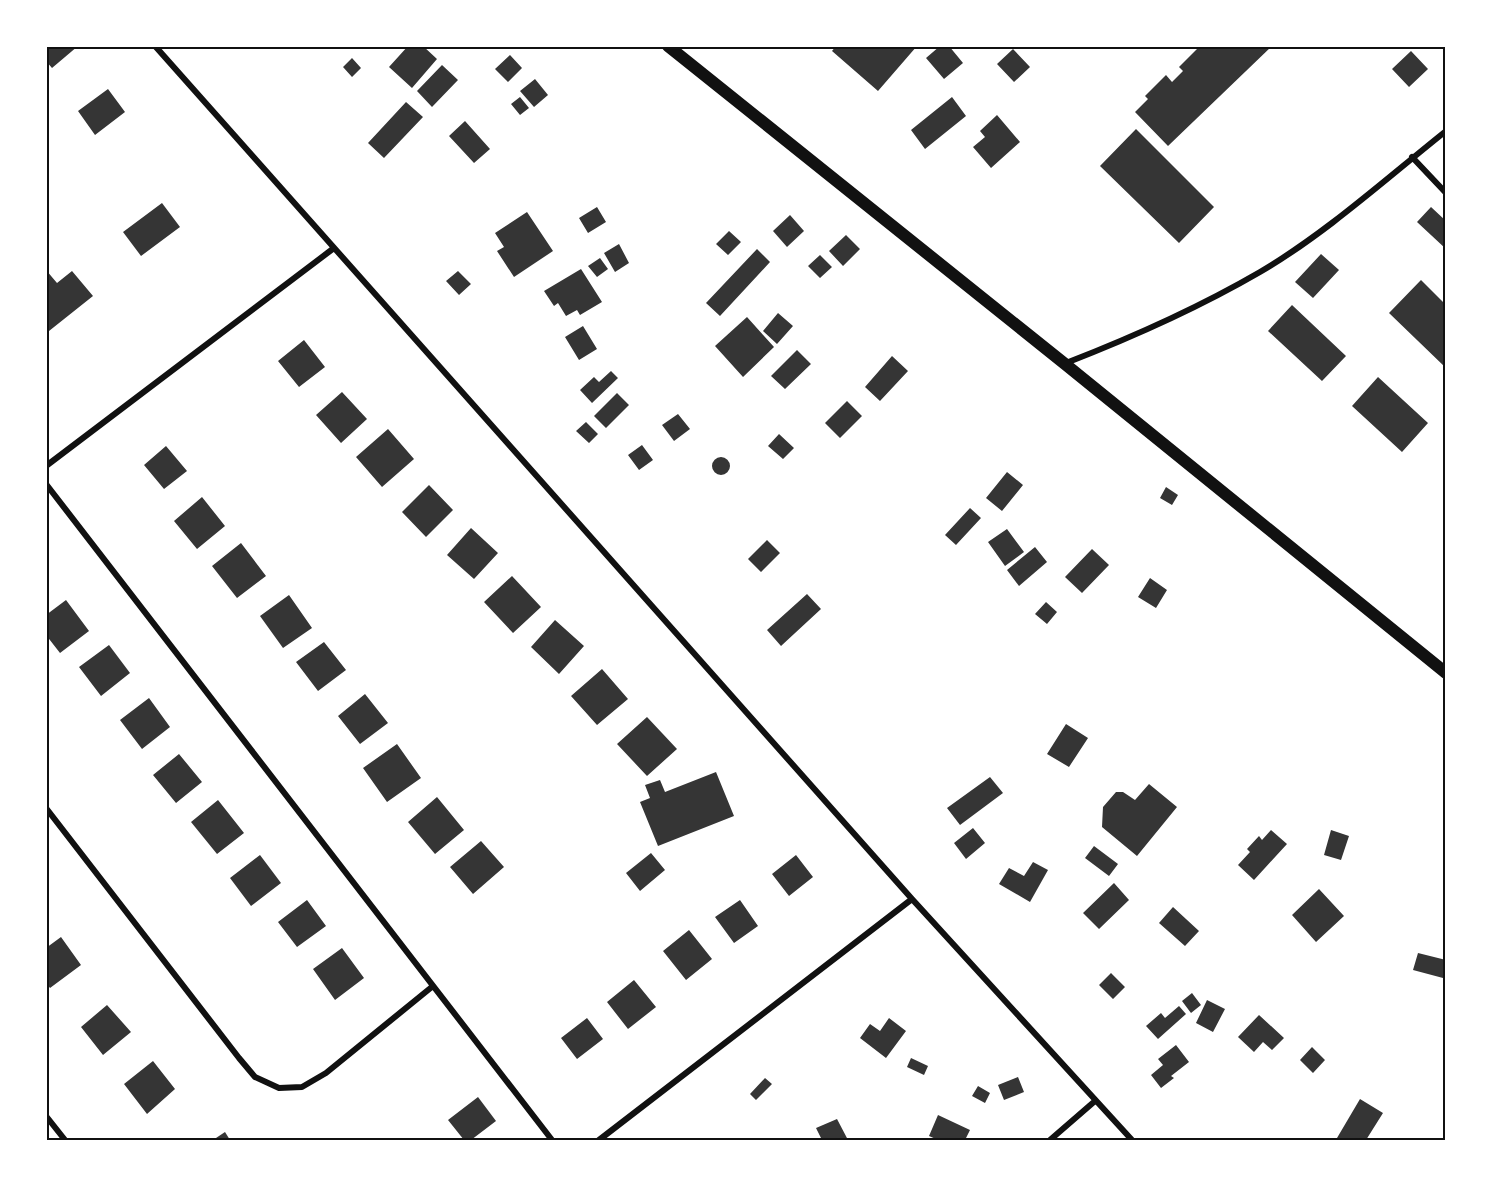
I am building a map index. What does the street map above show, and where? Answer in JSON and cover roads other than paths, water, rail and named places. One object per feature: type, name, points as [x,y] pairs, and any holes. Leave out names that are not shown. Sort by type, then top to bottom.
[{"type":"main road","points":[[668,46],[1065,363],[1446,673]]},
{"type":"street","points":[[155,46],[912,899],[1132,1140]]},
{"type":"street","points":[[1065,363],[1165,323],[1261,271],[1308,240],[1446,131]]},
{"type":"street","points":[[1412,158],[1446,193]]},
{"type":"street","points":[[46,466],[334,248]]},
{"type":"street","points":[[46,484],[552,1140]]},
{"type":"street","points":[[46,808],[255,1077],[279,1088],[302,1087],[326,1073],[433,986]]},
{"type":"street","points":[[599,1140],[912,899]]},
{"type":"street","points":[[1050,1140],[1095,1101]]},
{"type":"street","points":[[46,1116],[65,1140]]}]
